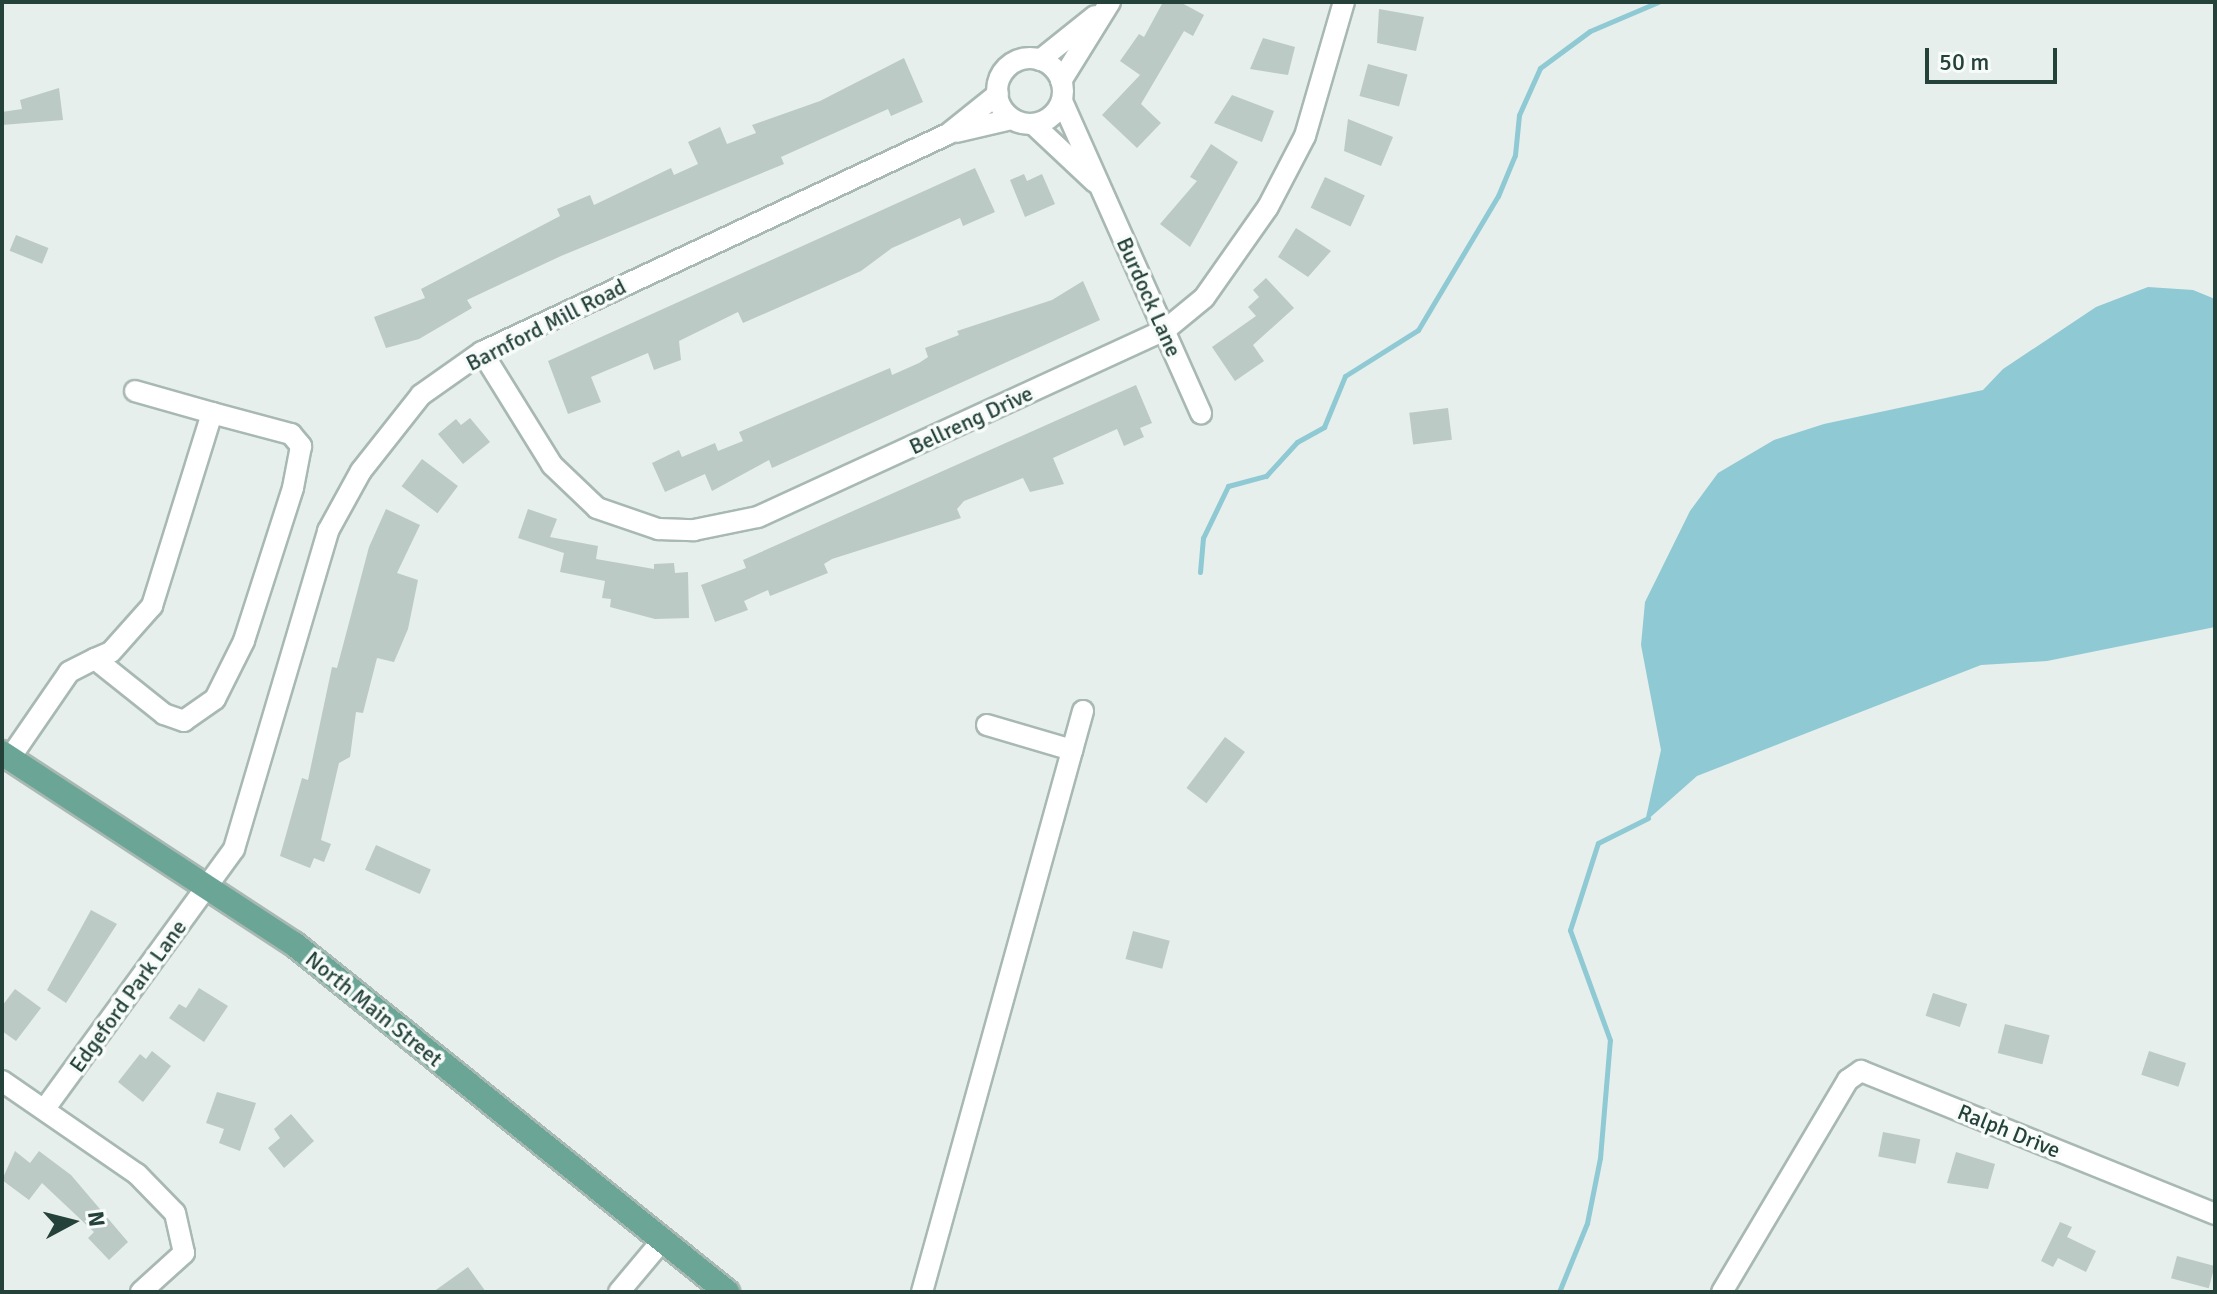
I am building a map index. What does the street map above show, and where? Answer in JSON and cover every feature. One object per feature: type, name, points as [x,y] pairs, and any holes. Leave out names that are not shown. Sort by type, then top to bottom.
[{"type":"main road","name":"North Main Street","points":[[6,756],[207,884],[294,944],[727,1292]]},
{"type":"street","name":"Bellreng Drive","points":[[482,352],[572,487],[623,520],[694,530],[758,517],[1165,330],[1204,298],[1268,207],[1305,136],[1344,2]]},
{"type":"street","name":"Barnford Mill Road","points":[[948,134],[998,94],[1005,70],[1015,62],[1040,60],[1108,4]]},
{"type":"street","name":"Barnford Mill Road","points":[[207,884],[234,849],[256,789],[328,531],[393,426],[421,395],[482,352],[948,134],[1012,119],[1033,124],[1046,121],[1108,4]]},
{"type":"street","points":[[1040,60],[1062,91]]},
{"type":"street","name":"Burdock Lane","points":[[1062,91],[1095,182],[1201,413]]},
{"type":"street","points":[[998,94],[1012,119]]},
{"type":"street","name":"Burdock Lane","points":[[1033,124],[1095,182]]},
{"type":"street","points":[[95,659],[164,714],[184,721],[215,699],[244,641],[301,446],[291,434],[135,391]]},
{"type":"street","points":[[6,756],[43,702],[69,672],[111,652],[152,606],[212,413]]},
{"type":"street","points":[[922,1292],[1083,711]]},
{"type":"street","points":[[987,725],[1072,750]]},
{"type":"street","name":"Edgeford Park Lane","points":[[46,1107],[207,884]]},
{"type":"street","name":"Ralph Drive","points":[[1722,1292],[1848,1080],[1861,1071],[2214,1206]]},
{"type":"street","points":[[2,1081],[46,1107],[137,1174],[175,1213],[183,1234],[184,1253],[141,1292]]},
{"type":"street","points":[[619,1292],[661,1242]]},
{"type":"water","points":[[2148,287],[2193,290],[2215,299],[2215,627],[2047,661],[1981,665],[1697,776],[1645,822],[1661,750],[1641,645],[1645,602],[1690,511],[1718,473],[1774,440],[1824,424],[1983,390],[2003,369],[2096,307]]},
{"type":"building","points":[[1163,2],[1180,2],[1204,15],[1193,36],[1184,31],[1141,104],[1161,123],[1137,148],[1102,115],[1140,75],[1120,61],[1139,34],[1144,37]]},
{"type":"building","points":[[1379,9],[1424,17],[1416,51],[1377,43]]},
{"type":"building","points":[[1263,38],[1295,47],[1288,75],[1250,69]]},
{"type":"building","points":[[904,58],[923,102],[891,116],[888,109],[781,157],[784,164],[561,256],[467,300],[472,308],[419,339],[386,348],[374,317],[425,298],[421,289],[560,216],[557,209],[590,195],[594,205],[671,168],[674,175],[698,164],[688,142],[720,127],[727,144],[756,133],[752,125],[820,101]]},
{"type":"building","points":[[1368,64],[1408,75],[1399,106],[1359,96]]},
{"type":"building","points":[[59,88],[63,120],[2,125],[2,112],[22,109],[20,100]]},
{"type":"building","points":[[1232,95],[1274,111],[1262,142],[1214,123]]},
{"type":"building","points":[[1348,119],[1393,137],[1381,166],[1344,151]]},
{"type":"building","points":[[1211,144],[1238,162],[1190,247],[1160,224],[1197,181],[1190,177]]},
{"type":"building","points":[[975,168],[995,212],[963,226],[960,218],[892,248],[861,271],[743,323],[738,312],[679,341],[681,360],[654,370],[648,353],[591,377],[601,402],[568,414],[548,361]]},
{"type":"building","points":[[1024,174],[1027,181],[1042,174],[1055,204],[1025,217],[1010,180]]},
{"type":"building","points":[[1325,177],[1365,196],[1351,226],[1311,208]]},
{"type":"building","points":[[1296,228],[1331,251],[1308,277],[1278,257]]},
{"type":"building","points":[[16,235],[48,248],[42,264],[10,251]]},
{"type":"building","points":[[1266,278],[1294,308],[1253,345],[1264,361],[1235,381],[1212,347],[1256,316],[1248,307],[1259,297],[1253,290]]},
{"type":"building","points":[[1083,281],[1100,320],[772,468],[769,460],[712,491],[705,474],[665,492],[652,463],[679,450],[682,457],[715,443],[718,451],[743,441],[739,432],[890,368],[892,375],[928,357],[925,348],[959,335],[957,331],[1052,300]]},
{"type":"building","points":[[1136,385],[1152,423],[1140,428],[1144,437],[1124,446],[1117,429],[1053,458],[1064,484],[1030,492],[1023,478],[964,501],[957,509],[961,518],[832,559],[824,564],[828,573],[770,596],[768,590],[744,601],[748,610],[715,622],[701,585],[746,568],[743,560]]},
{"type":"building","points":[[1448,408],[1452,440],[1413,445],[1409,413]]},
{"type":"building","points":[[470,418],[490,442],[463,464],[438,434],[456,419],[461,425]]},
{"type":"building","points":[[422,459],[458,486],[437,513],[402,486]]},
{"type":"building","points":[[386,509],[420,525],[397,573],[418,580],[408,629],[394,662],[377,658],[363,713],[356,712],[350,757],[339,763],[321,840],[331,844],[324,862],[314,858],[310,868],[280,856],[302,778],[308,780],[332,667],[337,668],[369,547]]},
{"type":"building","points":[[528,509],[557,519],[550,537],[598,546],[596,559],[654,569],[654,564],[674,563],[675,573],[688,572],[689,618],[655,619],[610,607],[611,599],[602,598],[605,581],[560,572],[564,553],[518,538]]},
{"type":"building","points":[[1225,737],[1245,752],[1206,803],[1186,788]]},
{"type":"building","points":[[376,845],[431,869],[420,894],[365,870]]},
{"type":"building","points":[[91,910],[117,924],[66,1003],[47,990]]},
{"type":"building","points":[[1133,931],[1170,941],[1162,969],[1125,959]]},
{"type":"building","points":[[199,988],[228,1006],[204,1042],[169,1018],[179,1004],[186,1008]]},
{"type":"building","points":[[15,989],[41,1008],[16,1041],[2,1031],[2,1006]]},
{"type":"building","points":[[1933,993],[1967,1004],[1960,1027],[1926,1016]]},
{"type":"building","points":[[2005,1024],[2050,1035],[2042,1064],[1998,1053]]},
{"type":"building","points":[[152,1051],[171,1066],[143,1102],[118,1082],[140,1054],[146,1059]]},
{"type":"building","points":[[2149,1051],[2186,1063],[2178,1087],[2141,1075]]},
{"type":"building","points":[[217,1092],[256,1103],[240,1151],[219,1143],[224,1129],[206,1123]]},
{"type":"building","points":[[291,1114],[314,1141],[284,1168],[268,1148],[280,1138],[274,1129]]},
{"type":"building","points":[[1883,1132],[1920,1139],[1916,1164],[1878,1157]]},
{"type":"building","points":[[15,1151],[30,1163],[39,1151],[71,1175],[128,1242],[109,1260],[88,1238],[94,1232],[42,1183],[29,1200],[2,1180]]},
{"type":"building","points":[[1956,1152],[1995,1164],[1988,1189],[1947,1183]]},
{"type":"building","points":[[2060,1222],[2072,1227],[2067,1237],[2096,1251],[2086,1272],[2058,1258],[2053,1267],[2041,1261]]},
{"type":"building","points":[[2177,1256],[2215,1266],[2209,1288],[2171,1278]]},
{"type":"building","points":[[468,1267],[486,1292],[433,1292]]},
{"type":"waterway","points":[[1200,572],[1203,538],[1228,486],[1266,476],[1297,442],[1324,427],[1345,376],[1418,330],[1498,196],[1515,155],[1519,115],[1540,68],[1590,31],[1658,2]]},
{"type":"waterway","points":[[1559,1292],[1587,1223],[1600,1158],[1610,1040],[1570,930],[1598,843],[1648,818]]}]
